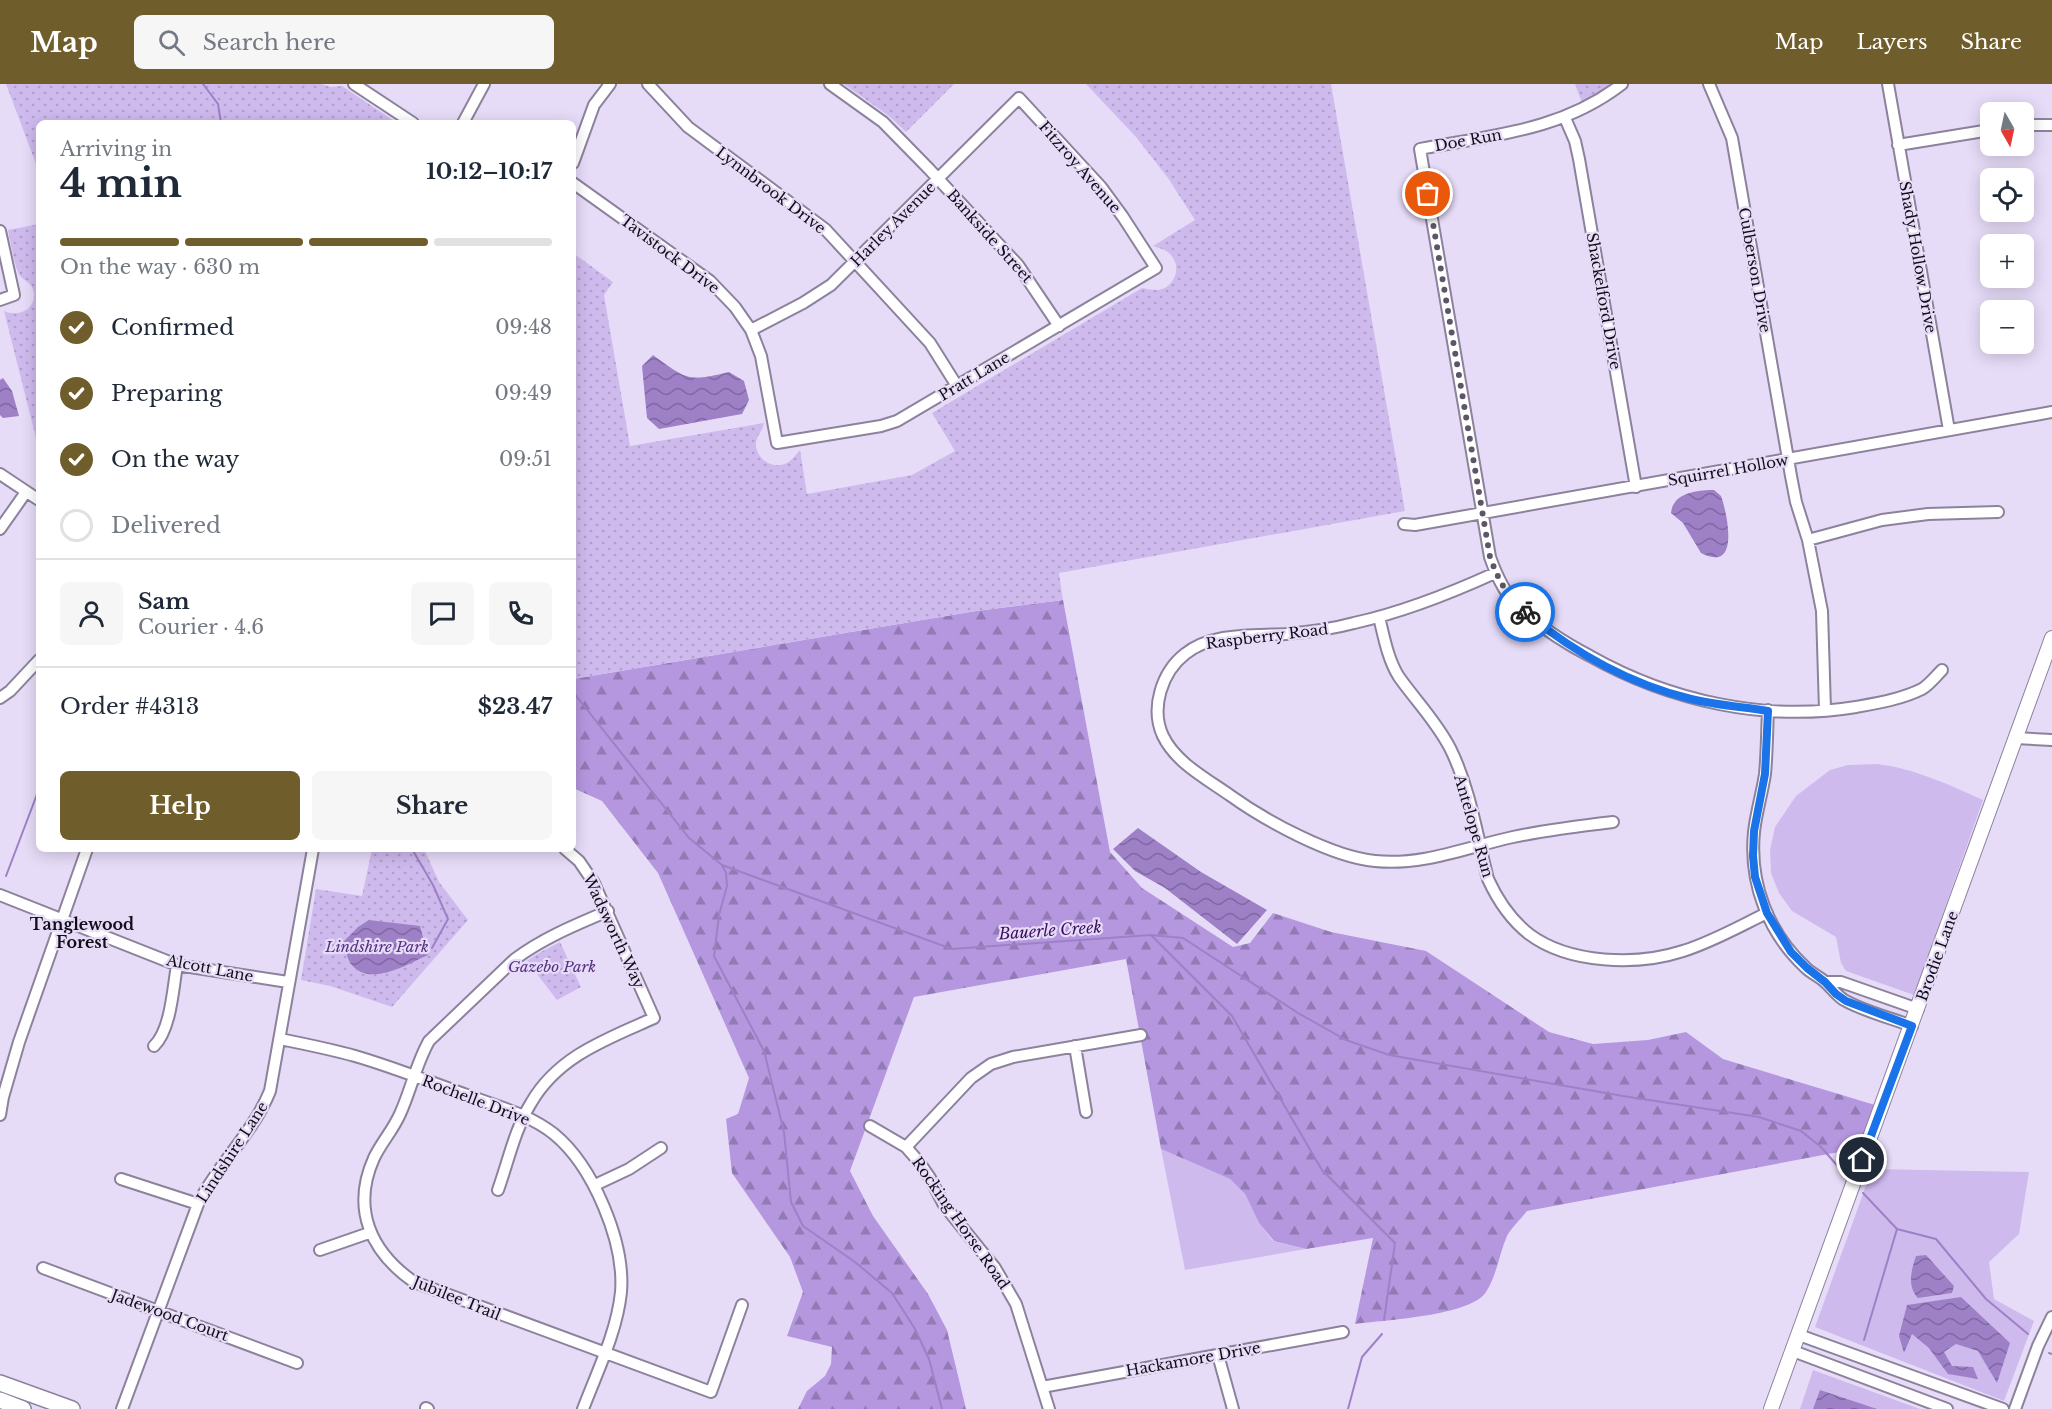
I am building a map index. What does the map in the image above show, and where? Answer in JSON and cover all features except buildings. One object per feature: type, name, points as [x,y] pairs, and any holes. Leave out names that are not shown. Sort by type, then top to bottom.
[{"type":"main road","name":"Brodie Lane","points":[[1771,1409],[2052,638]]},
{"type":"main road","points":[[0,1383],[72,1409]]},
{"type":"main road","points":[[0,1401],[23,1409]]},
{"type":"street","points":[[354,84],[408,120]]},
{"type":"street","points":[[465,120],[484,84]]},
{"type":"street","points":[[576,155],[594,105],[610,84]]},
{"type":"street","name":"Lynnbrook Drive","points":[[648,84],[688,127],[815,220],[930,343],[957,386]]},
{"type":"street","name":"Bankside Street","points":[[830,84],[883,122],[938,179],[1018,265],[1059,326]]},
{"type":"street","name":"Doe Run","points":[[1483,513],[1420,149],[1535,128],[1565,118],[1594,103],[1622,84]]},
{"type":"street","name":"Culberson Drive","points":[[1709,84],[1725,118],[1733,144],[1796,502],[1808,540],[1822,611],[1825,710]]},
{"type":"street","name":"Shady Hollow Drive","points":[[1888,84],[1949,430]]},
{"type":"street","name":"Harley Avenue","points":[[751,330],[831,285],[1019,98]]},
{"type":"street","name":"Fitzroy Avenue","points":[[1019,98],[1101,187],[1124,217],[1156,268]]},
{"type":"street","name":"Shackelford Drive","points":[[1565,118],[1575,141],[1579,159],[1636,487]]},
{"type":"street","points":[[2034,125],[2052,125]]},
{"type":"street","points":[[1898,145],[1980,132]]},
{"type":"street","name":"Tavistock Drive","points":[[576,185],[710,281],[726,296],[751,330],[764,368],[777,443]]},
{"type":"street","points":[[0,231],[14,296],[0,300]]},
{"type":"street","name":"Pratt Lane","points":[[777,443],[889,424],[907,416],[1156,268]]},
{"type":"street","name":"Squirrel Hollow","points":[[1404,524],[1415,525],[1636,487],[2052,412]]},
{"type":"street","points":[[0,474],[36,498]]},
{"type":"street","points":[[0,529],[26,492]]},
{"type":"street","points":[[1808,540],[1882,520],[1928,514],[1998,512]]},
{"type":"street","points":[[1483,513],[1495,573],[1515,603],[1542,627],[1572,646],[1644,684],[1692,699],[1768,711],[1825,710],[1872,704],[1897,698],[1924,688],[1942,670]]},
{"type":"street","name":"Raspberry Road","points":[[1495,573],[1449,594],[1409,609],[1378,617],[1326,629],[1221,639],[1201,644],[1175,663],[1162,682],[1158,713],[1162,732],[1169,747],[1188,765],[1245,805],[1298,834],[1350,857],[1400,862],[1429,859],[1479,845],[1551,830],[1613,822]]},
{"type":"street","name":"Antelope Run","points":[[1378,617],[1390,659],[1399,676],[1429,713],[1451,750],[1463,781],[1488,879],[1502,907],[1530,934],[1546,944],[1574,954],[1611,961],[1650,960],[1685,951],[1767,913]]},
{"type":"street","points":[[0,698],[10,691],[36,663]]},
{"type":"street","points":[[1768,711],[1765,774],[1754,831],[1753,856],[1755,877],[1767,913],[1791,952],[1836,994],[1846,1001],[1912,1026]]},
{"type":"street","points":[[2016,738],[2052,740]]},
{"type":"street","points":[[0,1115],[19,1042],[86,852]]},
{"type":"street","name":"Lindshire Lane","points":[[122,1409],[198,1204],[265,1104],[273,1078],[288,982],[313,852]]},
{"type":"street","name":"Wadsworth Way","points":[[524,1116],[547,1079],[570,1059],[589,1047],[654,1018],[594,883],[579,861],[568,852]]},
{"type":"street","name":"Alcott Lane","points":[[0,895],[177,965],[288,982]]},
{"type":"street","name":"Jubilee Trail","points":[[608,911],[541,940],[515,959],[429,1041],[400,1114],[375,1157],[368,1174],[365,1203],[369,1233],[389,1262],[414,1282],[711,1392],[742,1305]]},
{"type":"street","points":[[154,1046],[160,1040],[166,1026],[177,965]]},
{"type":"street","points":[[1825,982],[1841,982],[1918,1009]]},
{"type":"street","points":[[906,1147],[971,1078],[983,1069],[1013,1057],[1141,1035]]},
{"type":"street","name":"Rochelle Drive","points":[[280,1039],[342,1052],[524,1116],[552,1132],[575,1154],[595,1185],[611,1230],[621,1271],[619,1306],[583,1409]]},
{"type":"street","points":[[1075,1046],[1086,1112]]},
{"type":"street","points":[[498,1190],[524,1116]]},
{"type":"street","name":"Rocking Horse Road","points":[[870,1126],[906,1147],[930,1178],[956,1223],[995,1268],[1016,1304],[1048,1409]]},
{"type":"street","points":[[595,1185],[629,1169],[661,1148]]},
{"type":"street","points":[[121,1179],[198,1204]]},
{"type":"street","points":[[320,1250],[369,1233]]},
{"type":"street","name":"Jadewood Court","points":[[43,1268],[297,1363]]},
{"type":"street","points":[[2015,1409],[2038,1346],[2052,1317]]},
{"type":"street","name":"Hackamore Drive","points":[[1042,1387],[1343,1332]]},
{"type":"street","points":[[1799,1335],[2003,1409]]},
{"type":"street","points":[[1793,1351],[1947,1409]]},
{"type":"street","points":[[1218,1355],[1233,1409]]},
{"type":"green space","points":[[6,84],[321,84],[331,87],[342,86],[393,120],[36,120],[36,164]]},
{"type":"green space","points":[[844,84],[954,84],[906,132],[889,116]]},
{"type":"green space","points":[[1086,84],[1331,84],[1405,511],[1059,573],[1063,600],[976,611],[576,678],[576,255],[613,282],[604,295],[630,446],[764,423],[756,443],[760,456],[769,463],[779,465],[790,461],[800,450],[807,494],[912,475],[955,451],[932,413],[1142,288],[1163,289],[1172,282],[1176,271],[1174,259],[1166,251],[1153,246],[1195,220],[1168,178],[1136,137]]},
{"type":"green space","points":[[1575,84],[1613,84],[1582,103]]},
{"type":"green space","points":[[36,225],[36,438],[4,311],[19,313],[24,311],[32,305],[34,294],[32,286],[18,272],[8,230]]},
{"type":"green space","points":[[1063,600],[1110,852],[1142,888],[1233,947],[1250,943],[1273,913],[1331,932],[1426,951],[1549,1032],[1593,1044],[1648,1040],[1686,1032],[1723,1059],[1875,1105],[1860,1148],[1527,1211],[1507,1236],[1490,1285],[1477,1300],[1463,1307],[1426,1316],[1355,1324],[1373,1238],[1306,1249],[1274,1241],[1259,1223],[1245,1194],[1230,1179],[1161,1149],[1126,959],[914,997],[850,1171],[873,1216],[928,1294],[947,1330],[966,1409],[798,1409],[807,1391],[825,1376],[831,1364],[832,1347],[787,1336],[803,1292],[790,1257],[732,1173],[726,1119],[738,1114],[749,1078],[658,873],[602,801],[576,789],[576,678],[976,611]]},
{"type":"green space","points":[[1877,764],[1918,773],[1983,800],[1914,995],[1846,971],[1841,963],[1836,937],[1792,911],[1779,893],[1771,873],[1770,850],[1775,827],[1796,796],[1830,770],[1848,765]]},
{"type":"green space","name":"Lindshire Park","points":[[371,852],[425,852],[439,882],[468,920],[392,1007],[330,986],[301,980],[316,889],[362,896]]},
{"type":"green space","name":"Gazebo Park","points":[[560,942],[581,987],[557,1000],[527,961]]},
{"type":"green space","points":[[1161,1149],[1230,1179],[1245,1194],[1259,1223],[1273,1241],[1306,1249],[1185,1270]]},
{"type":"green space","points":[[1872,1169],[2029,1172],[2019,1234],[1989,1262],[1994,1299],[2034,1321],[2004,1401],[1815,1327]]},
{"type":"green space","points":[[1813,1370],[1920,1409],[1800,1409]]},
{"type":"water","points":[[653,355],[673,370],[688,377],[705,377],[729,372],[744,381],[749,400],[742,414],[659,429],[647,418],[642,366]]},
{"type":"water","points":[[3,378],[12,391],[19,416],[3,418],[0,415],[0,380]]},
{"type":"water","points":[[1714,490],[1721,496],[1728,527],[1728,539],[1722,555],[1714,557],[1701,553],[1683,523],[1671,513],[1676,502],[1685,495],[1697,491]]},
{"type":"water","points":[[1138,828],[1201,872],[1267,910],[1237,944],[1165,888],[1135,871],[1113,849]]},
{"type":"water","points":[[369,920],[420,926],[428,955],[389,972],[368,974],[359,971],[351,964],[343,942]]},
{"type":"water","points":[[1926,1255],[1954,1286],[1952,1293],[1918,1298],[1912,1288],[1911,1278],[1916,1256]]},
{"type":"water","points":[[1961,1297],[2010,1343],[1997,1383],[1978,1351],[1956,1344],[1944,1352],[1952,1366],[1973,1367],[1978,1379],[1948,1374],[1929,1348],[1912,1334],[1904,1353],[1899,1336],[1907,1305]]},
{"type":"water","points":[[1820,1390],[1877,1409],[1813,1409]]},
{"type":"waterway","name":"Bauerle Creek","points":[[203,84],[218,104],[221,120]]},
{"type":"waterway","name":"Bauerle Creek","points":[[576,696],[689,838],[722,865],[952,949],[1151,935],[1232,1016],[1322,1170],[1395,1243],[1384,1320]]},
{"type":"waterway","points":[[6,876],[36,797]]},
{"type":"waterway","points":[[414,852],[433,885],[448,919],[432,948]]},
{"type":"waterway","points":[[722,865],[726,873],[727,886],[719,915],[714,956],[764,1051],[784,1132],[791,1202],[803,1226],[855,1262],[892,1293],[915,1329],[929,1359],[942,1409]]},
{"type":"waterway","points":[[1151,935],[1183,938],[1298,1013],[1346,1040],[1389,1055],[1759,1117],[1801,1131],[1821,1147],[1848,1178]]},
{"type":"waterway","points":[[1863,1193],[1897,1229],[1864,1340]]},
{"type":"waterway","points":[[1897,1229],[1936,1239],[1986,1299],[2028,1334]]},
{"type":"waterway","name":"Bauerle Creek","points":[[1348,1409],[1362,1357],[1382,1334]]},
{"type":"way so far","points":[[1428,194],[1490,557],[1503,588],[1525,612]]},
{"type":"district","name":"Tanglewood Forest","points":[[82,933]]},
{"type":"route","points":[[1525,612],[1542,627],[1572,646],[1644,684],[1692,699],[1768,711],[1765,774],[1754,831],[1753,856],[1755,877],[1767,913],[1791,952],[1836,994],[1846,1001],[1912,1026],[1862,1160]]}]
